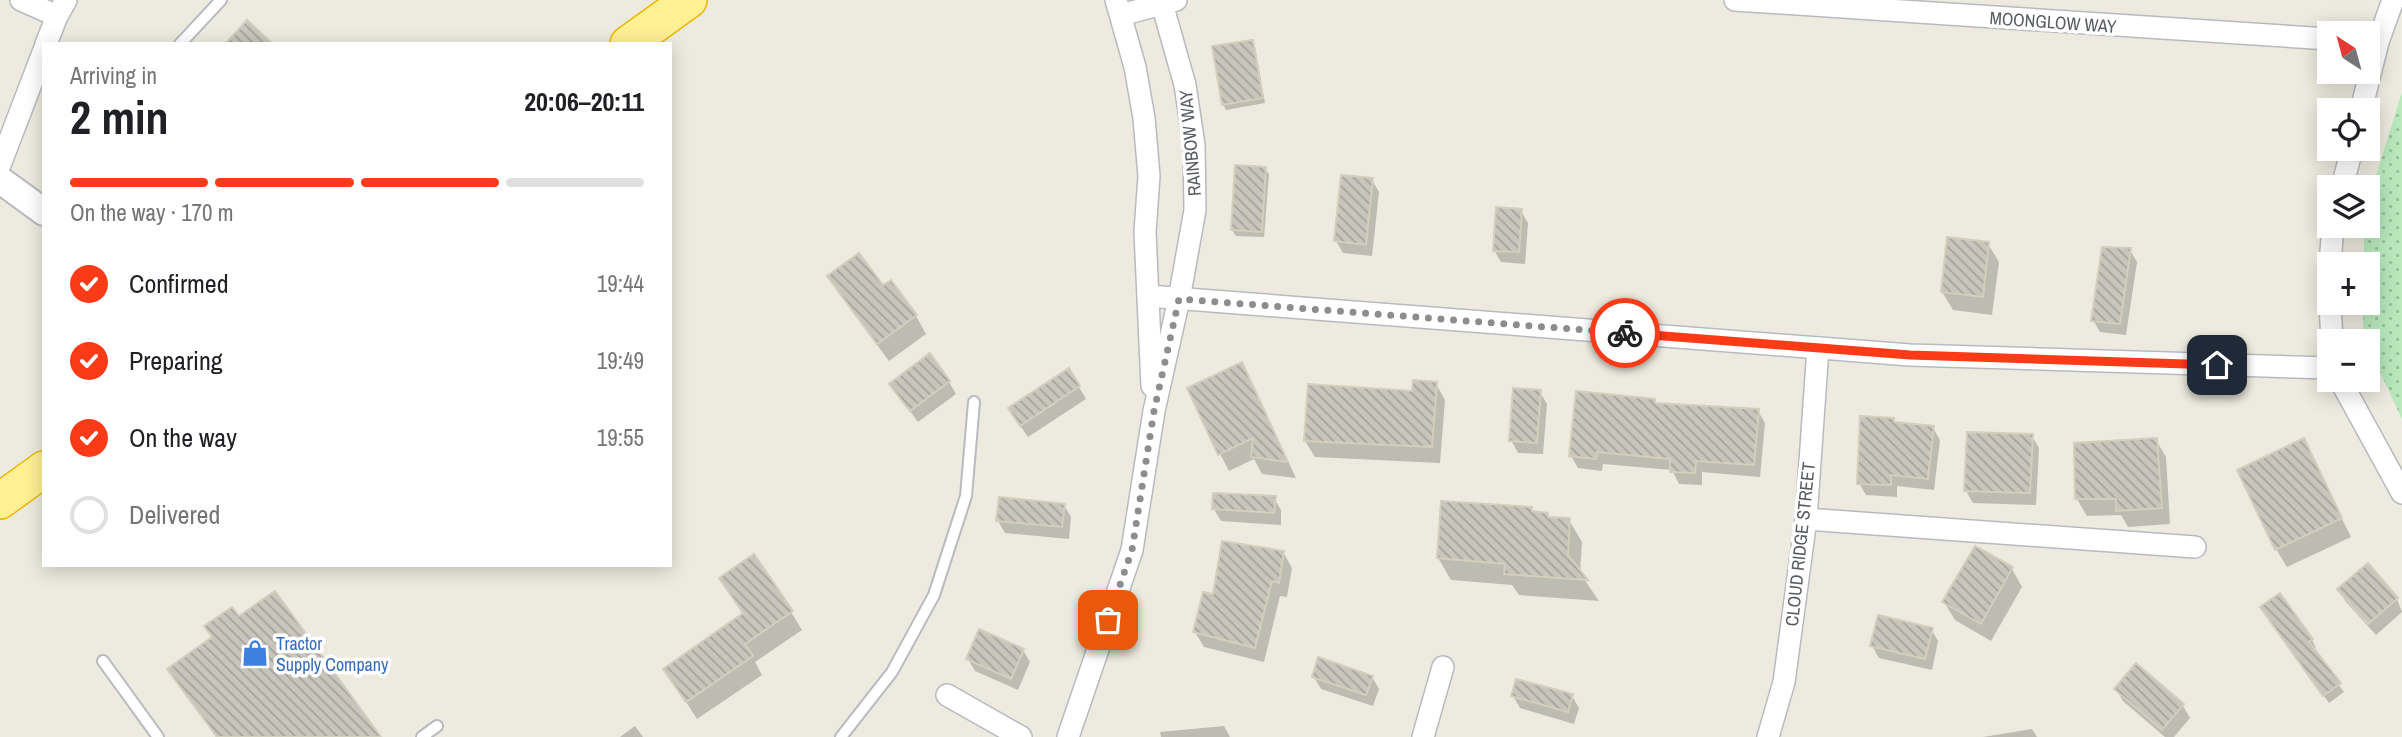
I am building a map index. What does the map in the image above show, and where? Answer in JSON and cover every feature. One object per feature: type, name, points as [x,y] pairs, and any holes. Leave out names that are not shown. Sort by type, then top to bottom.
[{"type":"highway","points":[[631,42],[689,0]]},
{"type":"highway","points":[[0,501],[42,470]]},
{"type":"street","points":[[21,0],[62,8],[47,42]]},
{"type":"street","name":"MOONGLOW WAY","points":[[1735,0],[2317,38]]},
{"type":"street","points":[[2380,27],[2393,0]]},
{"type":"street","points":[[1118,7],[1166,1]]},
{"type":"street","name":"RAINBOW WAY","points":[[1068,737],[1132,550],[1154,411],[1195,211],[1194,145],[1185,85],[1166,1]]},
{"type":"street","name":"RAINBOW WAY","points":[[1118,7],[1135,67],[1144,118],[1149,176],[1145,232],[1154,411]]},
{"type":"street","points":[[0,164],[42,55]]},
{"type":"street","points":[[0,180],[42,211]]},
{"type":"street","points":[[1148,296],[1910,355],[2317,368]]},
{"type":"street","name":"CLOUD RIDGE STREET","points":[[1768,737],[1784,682],[1806,519],[1818,348]]},
{"type":"street","points":[[2347,392],[2402,493]]},
{"type":"street","points":[[1806,519],[2195,547]]},
{"type":"street","points":[[1423,737],[1443,667]]},
{"type":"street","points":[[947,695],[1021,737]]},
{"type":"lane","points":[[182,42],[222,0]]},
{"type":"lane","points":[[841,737],[892,672],[934,595],[966,496],[974,402]]},
{"type":"lane","points":[[103,661],[158,737]]},
{"type":"lane","points":[[422,737],[437,726]]},
{"type":"green space","points":[[2402,92],[2402,419],[2380,372],[2380,329],[2363,329],[2363,315],[2380,315],[2380,252],[2364,252],[2364,238],[2380,238],[2380,175],[2376,175]]},
{"type":"building","points":[[247,20],[271,42],[227,42]]},
{"type":"building","points":[[1253,40],[1263,98],[1222,105],[1212,46]]},
{"type":"building","points":[[1235,165],[1266,167],[1262,232],[1231,230]]},
{"type":"building","points":[[1341,175],[1373,178],[1366,245],[1334,241]]},
{"type":"building","points":[[1496,207],[1522,209],[1519,252],[1493,251]]},
{"type":"building","points":[[1947,237],[1989,242],[1983,297],[1941,292]]},
{"type":"building","points":[[2102,247],[2131,248],[2120,324],[2091,321]]},
{"type":"building","points":[[859,253],[883,285],[891,280],[917,315],[877,344],[827,276]]},
{"type":"building","points":[[930,353],[950,381],[910,411],[889,384]]},
{"type":"building","points":[[1242,362],[1288,462],[1251,457],[1253,438],[1218,455],[1187,388]]},
{"type":"building","points":[[1069,368],[1080,386],[1020,426],[1008,408]]},
{"type":"building","points":[[1413,380],[1437,382],[1432,447],[1304,441],[1308,384],[1412,391]]},
{"type":"building","points":[[1513,388],[1541,390],[1537,443],[1509,441]]},
{"type":"building","points":[[1576,391],[1655,399],[1655,403],[1759,409],[1754,465],[1696,461],[1695,473],[1670,472],[1670,459],[1597,452],[1596,459],[1569,456]]},
{"type":"building","points":[[1860,416],[1894,418],[1894,422],[1934,426],[1928,479],[1891,475],[1891,485],[1857,484]]},
{"type":"building","points":[[1967,432],[2033,434],[2030,493],[1964,491]]},
{"type":"building","points":[[2157,438],[2162,508],[2116,511],[2116,499],[2075,499],[2074,443]]},
{"type":"building","points":[[2304,438],[2342,518],[2275,550],[2237,470]]},
{"type":"building","points":[[1213,493],[1276,496],[1274,513],[1212,509]]},
{"type":"building","points":[[999,497],[1065,504],[1062,527],[996,521]]},
{"type":"building","points":[[1441,501],[1532,507],[1532,511],[1548,513],[1548,517],[1570,518],[1568,555],[1588,580],[1504,574],[1505,564],[1437,558]]},
{"type":"building","points":[[1222,541],[1284,551],[1279,583],[1272,581],[1255,648],[1193,632],[1203,592],[1213,594]]},
{"type":"building","points":[[1975,546],[2013,567],[1981,624],[1942,602]]},
{"type":"building","points":[[754,554],[793,611],[745,644],[753,656],[686,702],[663,669],[743,613],[719,578]]},
{"type":"building","points":[[2368,563],[2398,598],[2368,624],[2337,589]]},
{"type":"building","name":"Tractor Supply Company","points":[[275,591],[381,737],[217,737],[167,669],[212,637],[204,626],[232,607],[239,616]]},
{"type":"building","points":[[2280,593],[2313,639],[2309,642],[2341,683],[2323,696],[2260,607]]},
{"type":"building","points":[[1878,615],[1933,628],[1925,659],[1870,646]]},
{"type":"building","points":[[979,629],[1024,649],[1011,679],[966,659]]},
{"type":"building","points":[[1318,657],[1373,676],[1366,695],[1312,677]]},
{"type":"building","points":[[2136,663],[2184,704],[2162,730],[2114,689]]},
{"type":"building","points":[[1516,679],[1573,694],[1568,712],[1511,696]]},
{"type":"way so far","points":[[1108,620],[1132,550],[1154,411],[1179,299],[1625,333]]},
{"type":"place","name":"Tractor Supply Company","points":[[255,653]]},
{"type":"route","points":[[1625,333],[1910,355],[2217,365]]}]
